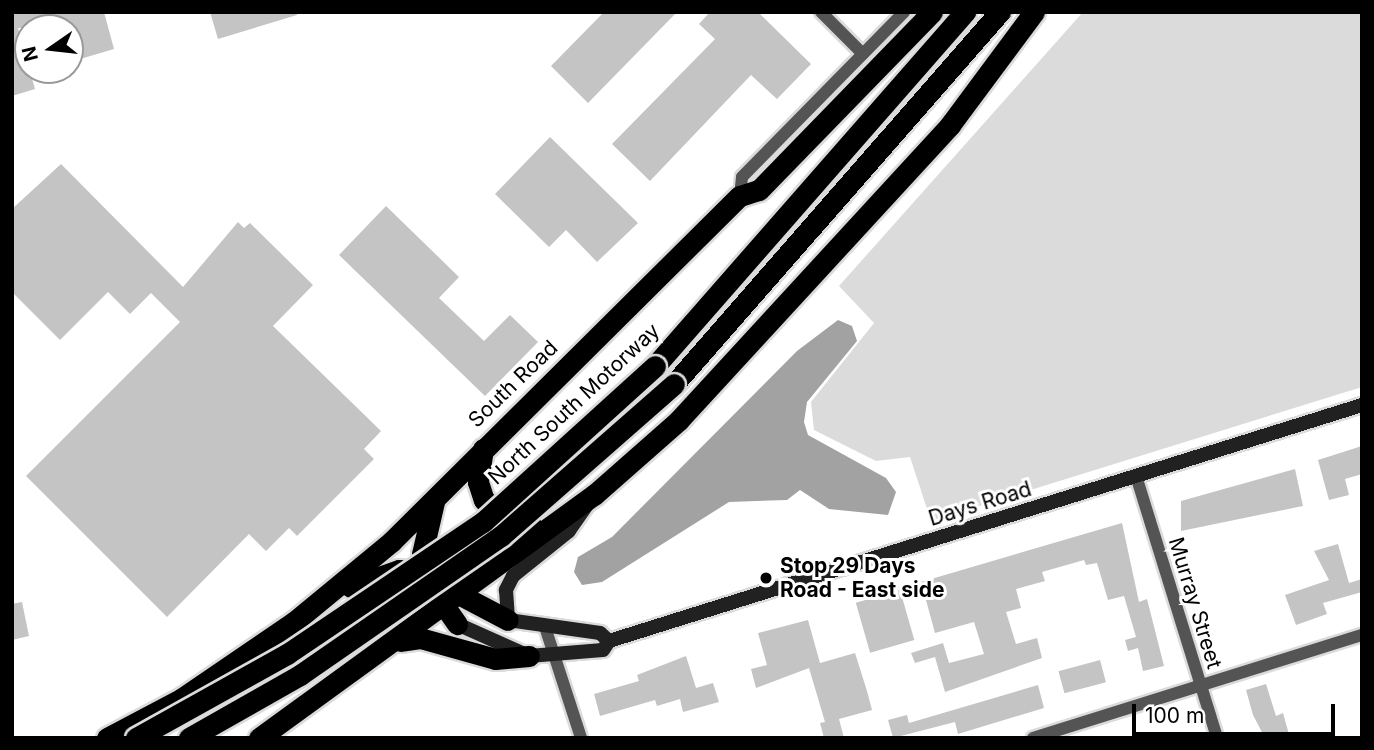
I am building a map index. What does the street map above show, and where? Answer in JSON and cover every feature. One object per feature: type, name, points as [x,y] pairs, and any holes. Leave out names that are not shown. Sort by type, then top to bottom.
[{"type":"highway","points":[[740,196],[759,190],[932,12]]},
{"type":"highway","name":"North South Motorway","points":[[136,738],[287,654],[483,522],[655,366],[965,12]]},
{"type":"highway","points":[[189,738],[300,675],[501,536],[674,384],[1000,12]]},
{"type":"highway","points":[[259,738],[401,641],[453,609],[553,523],[594,495],[727,371],[950,125],[1034,12]]},
{"type":"highway","name":"South Road","points":[[107,738],[181,699],[318,605],[483,449],[740,196]]},
{"type":"highway","points":[[483,449],[478,482],[496,514],[530,526],[553,523]]},
{"type":"highway","points":[[483,449],[432,507],[422,554],[428,578],[453,609],[508,620]]},
{"type":"highway","points":[[318,605],[386,572],[428,578]]},
{"type":"highway","points":[[294,622],[329,623],[346,642],[348,667],[334,688]]},
{"type":"highway","points":[[401,641],[432,640],[495,659],[529,656]]},
{"type":"street","points":[[821,12],[863,54]]},
{"type":"street","name":"South Road","points":[[740,196],[742,177],[904,12]]},
{"type":"street","name":"Days Road","points":[[453,609],[529,656],[603,650],[609,640],[1138,479],[1362,405]]},
{"type":"street","name":"Murray Street","points":[[1138,479],[1217,738]]},
{"type":"street","points":[[594,495],[569,531],[513,576],[506,590],[508,620],[546,630],[600,633],[609,640]]},
{"type":"street","points":[[546,630],[580,738]]},
{"type":"street","points":[[1033,738],[1362,635]]},
{"type":"shaded area","points":[[1083,12],[1362,12],[1362,387],[931,521],[910,457],[876,461],[814,430],[811,402],[874,323],[839,286]]},
{"type":"shaded area","points":[[838,320],[852,326],[857,341],[807,402],[804,422],[808,435],[886,478],[896,492],[888,515],[829,509],[800,490],[787,500],[729,502],[602,582],[582,585],[574,572],[578,557],[612,537],[797,351]]},
{"type":"building","points":[[12,12],[104,12],[114,49],[84,58],[84,14],[14,14],[14,84],[34,84],[35,89],[12,96]]},
{"type":"building","points":[[210,12],[297,12],[297,15],[218,39]]},
{"type":"building","points":[[604,12],[677,12],[588,103],[551,66]]},
{"type":"building","points":[[710,12],[758,12],[811,64],[777,99],[751,75],[650,181],[612,144],[715,39],[699,24]]},
{"type":"building","points":[[550,137],[638,223],[597,262],[566,230],[549,247],[495,194]]},
{"type":"building","points":[[61,164],[183,287],[238,222],[244,228],[250,223],[313,285],[273,326],[381,431],[364,449],[374,459],[297,536],[289,528],[266,551],[249,534],[167,617],[26,476],[180,322],[151,293],[130,314],[108,292],[60,340],[12,292],[12,209]]},
{"type":"building","points":[[386,206],[459,277],[439,298],[484,341],[510,315],[538,342],[485,396],[339,255]]},
{"type":"building","points":[[1362,446],[1362,474],[1345,479],[1349,495],[1329,500],[1318,460]]},
{"type":"building","points":[[1295,469],[1303,506],[1181,531],[1181,501]]},
{"type":"building","points":[[1122,523],[1139,602],[1147,599],[1164,666],[1143,671],[1138,648],[1128,651],[1125,640],[1136,637],[1124,596],[1108,600],[1097,563],[1086,565],[1084,560],[1042,572],[1045,581],[1016,589],[1021,608],[1006,612],[1016,644],[1037,638],[1042,658],[945,692],[935,657],[915,663],[911,653],[943,643],[949,663],[984,654],[974,622],[935,633],[921,582]]},
{"type":"building","points":[[1338,544],[1349,583],[1362,579],[1362,592],[1323,603],[1327,614],[1296,625],[1285,595],[1329,580],[1314,551]]},
{"type":"building","points":[[900,590],[914,640],[870,653],[856,603]]},
{"type":"building","points":[[22,602],[29,636],[12,640],[12,604]]},
{"type":"building","points":[[808,620],[820,663],[855,653],[867,691],[872,710],[839,719],[844,738],[824,738],[820,723],[825,722],[809,668],[756,688],[751,669],[767,665],[758,633]]},
{"type":"building","points":[[686,656],[696,688],[713,683],[719,702],[683,712],[680,699],[657,706],[655,700],[600,716],[594,694],[639,681],[637,675]]},
{"type":"building","points":[[1100,660],[1106,682],[1064,693],[1058,671]]},
{"type":"building","points":[[1266,684],[1276,716],[1283,713],[1290,738],[1265,738],[1253,715],[1246,690]]},
{"type":"building","points":[[1038,685],[1044,708],[958,734],[955,722],[893,738],[888,720],[907,715],[909,723]]},
{"type":"place","name":"Stop 29 Days Road - East side","points":[[766,578]]}]
